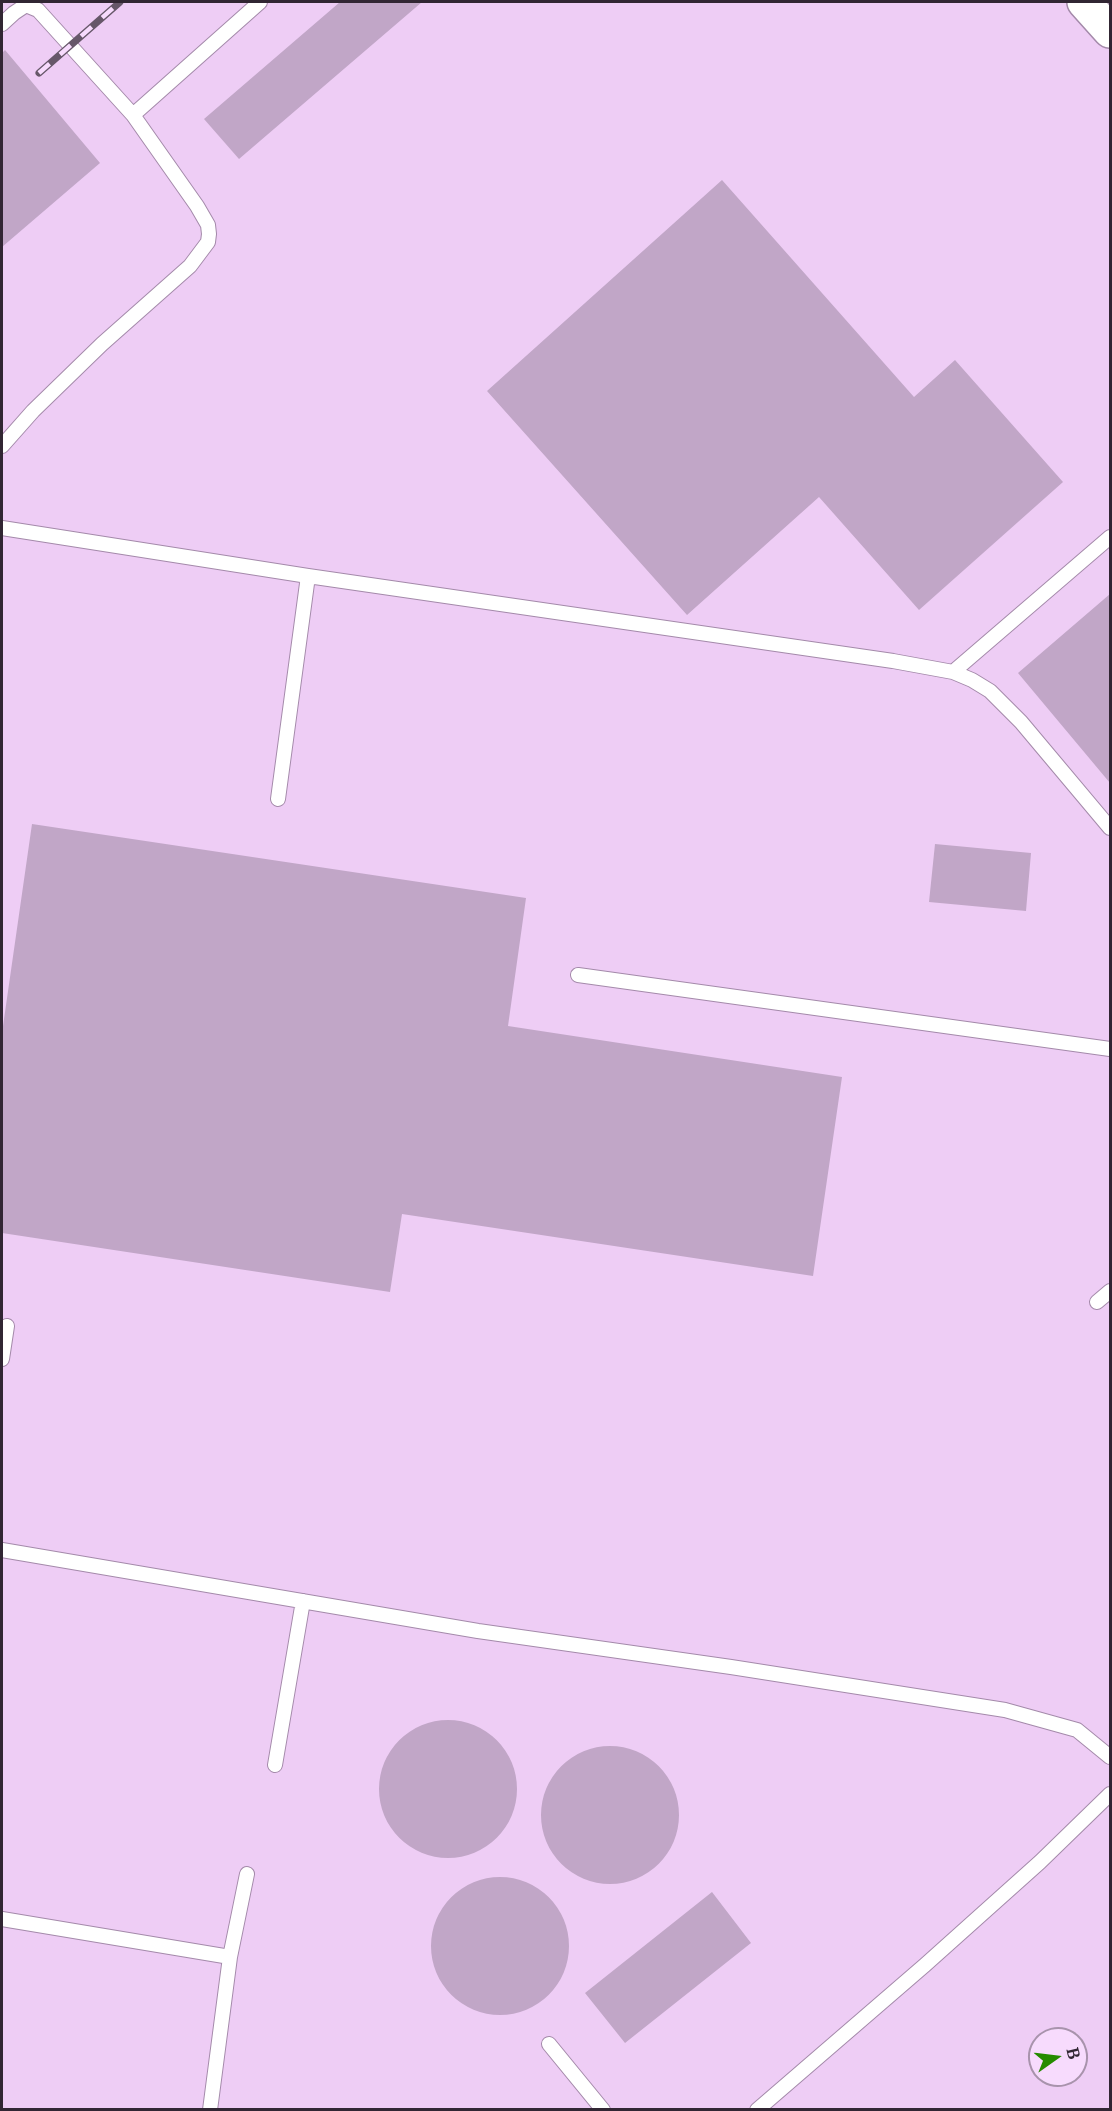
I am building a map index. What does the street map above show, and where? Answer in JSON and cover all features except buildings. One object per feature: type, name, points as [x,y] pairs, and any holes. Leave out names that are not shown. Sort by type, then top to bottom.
[{"type":"street","points":[[1084,2],[1110,31]]},
{"type":"lane","points":[[133,115],[260,2]]},
{"type":"lane","points":[[2,24],[26,5],[38,10],[133,115],[197,206],[208,225],[209,234],[208,242],[190,266],[71,374],[33,411],[2,446]]},
{"type":"lane","points":[[2,528],[308,576],[882,659],[953,672],[990,691],[1013,714],[1110,828]]},
{"type":"lane","points":[[953,672],[1110,537]]},
{"type":"lane","points":[[278,799],[308,576]]},
{"type":"lane","points":[[578,975],[1110,1049]]},
{"type":"lane","points":[[1097,1302],[1110,1291]]},
{"type":"lane","points":[[2,1359],[7,1326]]},
{"type":"lane","points":[[2,1550],[478,1631],[731,1667],[1005,1710],[1077,1730],[1110,1757]]},
{"type":"lane","points":[[275,1765],[303,1601]]},
{"type":"lane","points":[[757,2109],[934,1957],[1040,1862],[1110,1794]]},
{"type":"lane","points":[[210,2109],[230,1957],[247,1874]]},
{"type":"lane","points":[[2,1918],[230,1957]]},
{"type":"lane","points":[[549,2044],[603,2109]]},
{"type":"shaded area","points":[[2,2],[1110,2],[1110,2109],[2,2110]]},
{"type":"railway","points":[[39,73],[120,2]]}]
